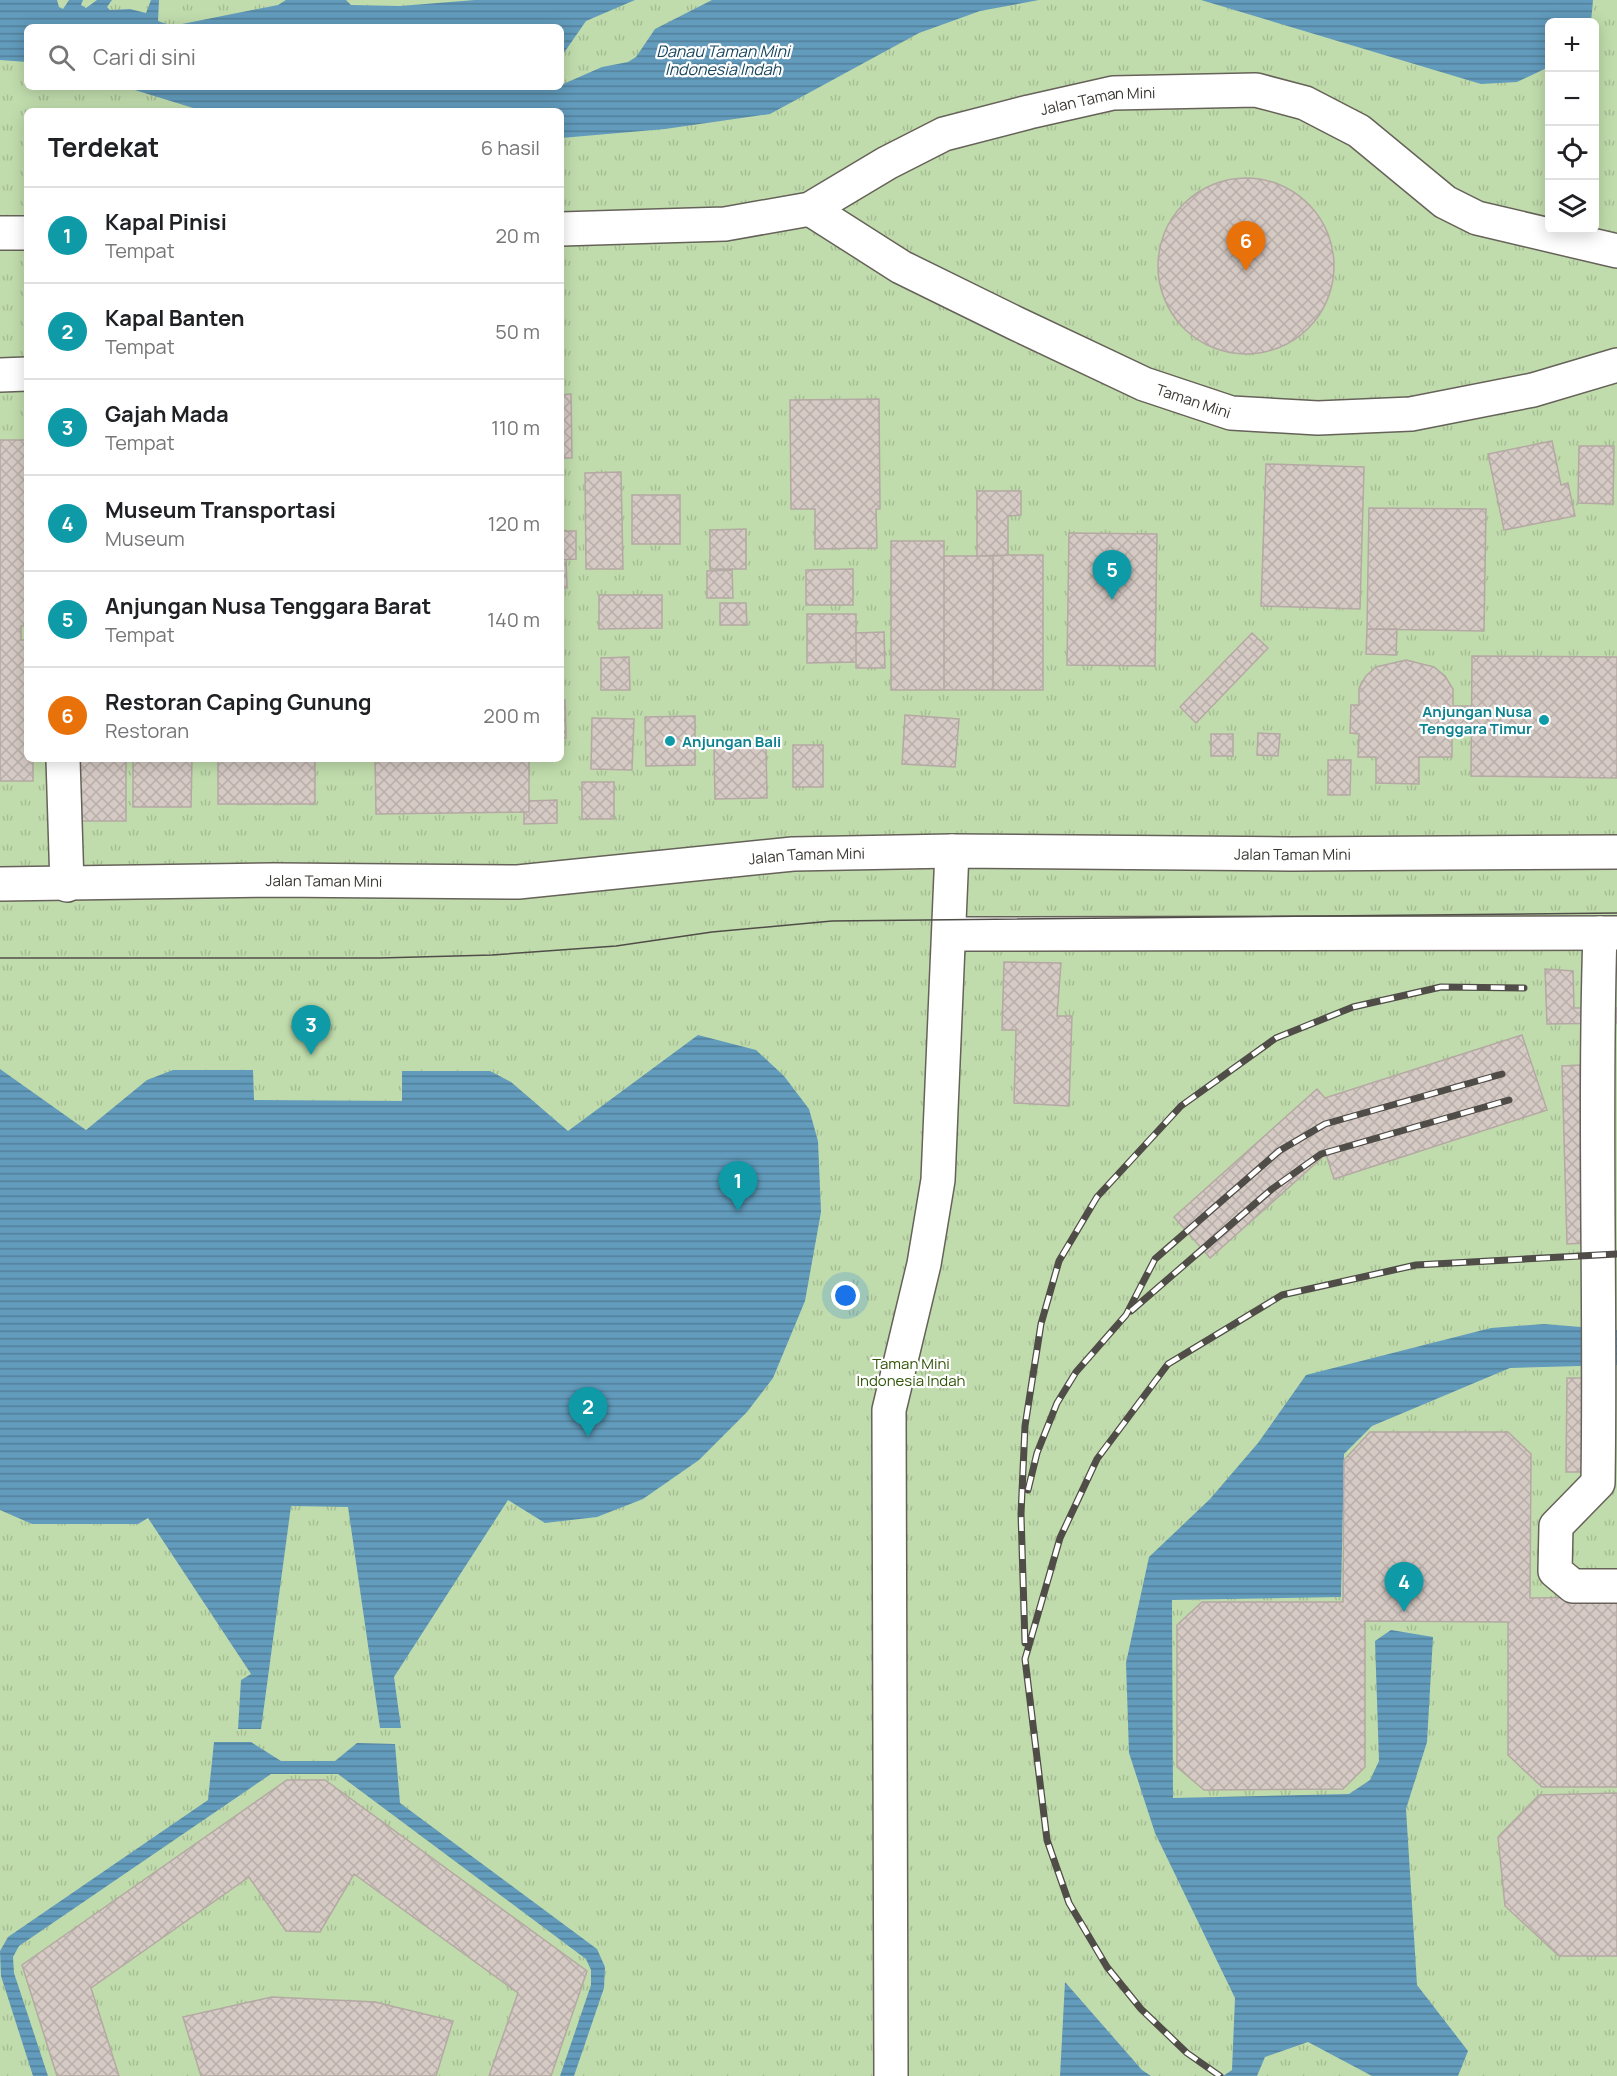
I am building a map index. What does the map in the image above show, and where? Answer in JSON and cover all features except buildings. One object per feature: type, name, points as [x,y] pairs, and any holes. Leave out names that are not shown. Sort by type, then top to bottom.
[{"type":"lane","name":"Jalan Taman Mini","points":[[564,229],[725,224],[810,209],[886,164],[944,134],[1113,93],[1256,90],[1305,103],[1359,131],[1445,202],[1477,218],[1617,251]]},
{"type":"lane","name":"Taman Mini","points":[[810,209],[901,267],[1015,323],[1144,384],[1231,413],[1318,417],[1411,414],[1533,390],[1617,365]]},
{"type":"lane","points":[[0,233],[24,233]]},
{"type":"lane","points":[[0,375],[24,374]]},
{"type":"lane","points":[[63,762],[67,885]]},
{"type":"lane","name":"Jalan Taman Mini","points":[[0,884],[67,885],[274,880],[518,882],[793,854],[952,851],[1291,854],[1617,852]]},
{"type":"lane","points":[[891,2076],[889,1410],[924,1264],[938,1180],[952,851]]},
{"type":"lane","points":[[949,934],[1609,933],[1607,1107],[1600,1289],[1600,1370],[1608,1483],[1556,1526],[1555,1571],[1574,1586],[1617,1586]]},
{"type":"green space","name":"Taman Mini Indonesia Indah","points":[[0,0],[1617,0],[1617,2076],[0,2076]]},
{"type":"water","points":[[0,0],[57,0],[59,7],[63,9],[69,0],[83,0],[81,5],[86,8],[97,0],[112,0],[107,7],[110,10],[130,9],[146,13],[151,0],[159,0],[158,21],[166,24],[24,24],[24,62],[0,60]]},
{"type":"water","points":[[286,0],[346,0],[351,5],[400,6],[475,0],[635,0],[586,21],[564,53],[564,24],[182,24],[278,5]]},
{"type":"water","name":"Danau Taman Mini Indonesia Indah","points":[[712,0],[1039,0],[980,11],[919,33],[770,114],[665,129],[564,138],[564,108],[193,108],[135,90],[564,90],[564,84],[602,67],[628,62],[636,57],[655,29]]},
{"type":"water","points":[[1201,0],[1593,0],[1591,18],[1545,18],[1545,69],[1517,82],[1481,84]]},
{"type":"water","points":[[698,1035],[756,1050],[784,1076],[809,1109],[818,1141],[821,1212],[805,1301],[773,1378],[747,1412],[699,1460],[643,1499],[597,1517],[545,1523],[508,1500],[394,1677],[401,1728],[380,1728],[348,1507],[291,1506],[261,1729],[238,1729],[241,1680],[251,1674],[148,1518],[138,1524],[32,1524],[0,1510],[0,1069],[86,1130],[147,1080],[173,1070],[253,1070],[254,1100],[402,1101],[402,1071],[490,1071],[511,1082],[568,1131]]},
{"type":"water","points":[[1544,1324],[1617,1330],[1617,1365],[1510,1368],[1372,1426],[1344,1454],[1341,1597],[1172,1600],[1173,1798],[1349,1794],[1370,1780],[1379,1761],[1375,1641],[1391,1630],[1433,1637],[1427,1742],[1406,1809],[1417,1985],[1468,2051],[1458,2076],[1372,2076],[1308,2042],[1265,2057],[1257,2076],[1223,2076],[1232,2070],[1235,1998],[1155,1833],[1129,1753],[1126,1663],[1149,1557],[1210,1499],[1258,1443],[1306,1375],[1491,1328]]},
{"type":"water","points":[[214,1742],[251,1742],[281,1761],[335,1761],[357,1743],[395,1744],[400,1803],[597,1949],[605,1967],[604,1988],[574,2076],[560,2076],[591,1985],[591,1970],[586,1959],[338,1774],[271,1774],[19,1946],[13,1957],[14,1973],[48,2076],[33,2076],[1,1976],[0,1951],[8,1937],[208,1800]]},
{"type":"water","points":[[1065,1982],[1142,2070],[1151,2076],[1060,2076]]},
{"type":"tram line","points":[[0,958],[380,958],[492,955],[616,946],[712,932],[832,921],[1617,913]]},
{"type":"railway","points":[[1025,1643],[1021,1514],[1025,1426],[1041,1324],[1059,1261],[1097,1197],[1181,1106],[1276,1038],[1353,1007],[1441,987],[1524,988]]},
{"type":"railway","points":[[1028,1490],[1037,1453],[1057,1403],[1076,1372],[1126,1315],[1155,1259],[1279,1151],[1325,1124],[1502,1074]]},
{"type":"railway","points":[[1131,1311],[1272,1189],[1321,1154],[1509,1100]]},
{"type":"railway","points":[[1220,2076],[1187,2053],[1141,2009],[1107,1967],[1069,1903],[1047,1840],[1025,1659],[1060,1538],[1097,1459],[1168,1364],[1282,1295],[1416,1265],[1617,1254]]},
{"type":"place","name":"Restoran Caping Gunung","points":[[1246,271]]},
{"type":"place","name":"Anjungan Nusa Tenggara Barat","points":[[1112,600]]},
{"type":"place","name":"Anjungan Nusa Tenggara Timur","points":[[1544,720]]},
{"type":"place","name":"Anjungan Bali","points":[[670,741]]},
{"type":"place","name":"Gajah Mada","points":[[311,1055]]},
{"type":"place","name":"Kapal Pinisi","points":[[738,1211]]},
{"type":"place","name":"Kapal Banten","points":[[588,1437]]},
{"type":"place","name":"Museum Transportasi","points":[[1404,1612]]}]
